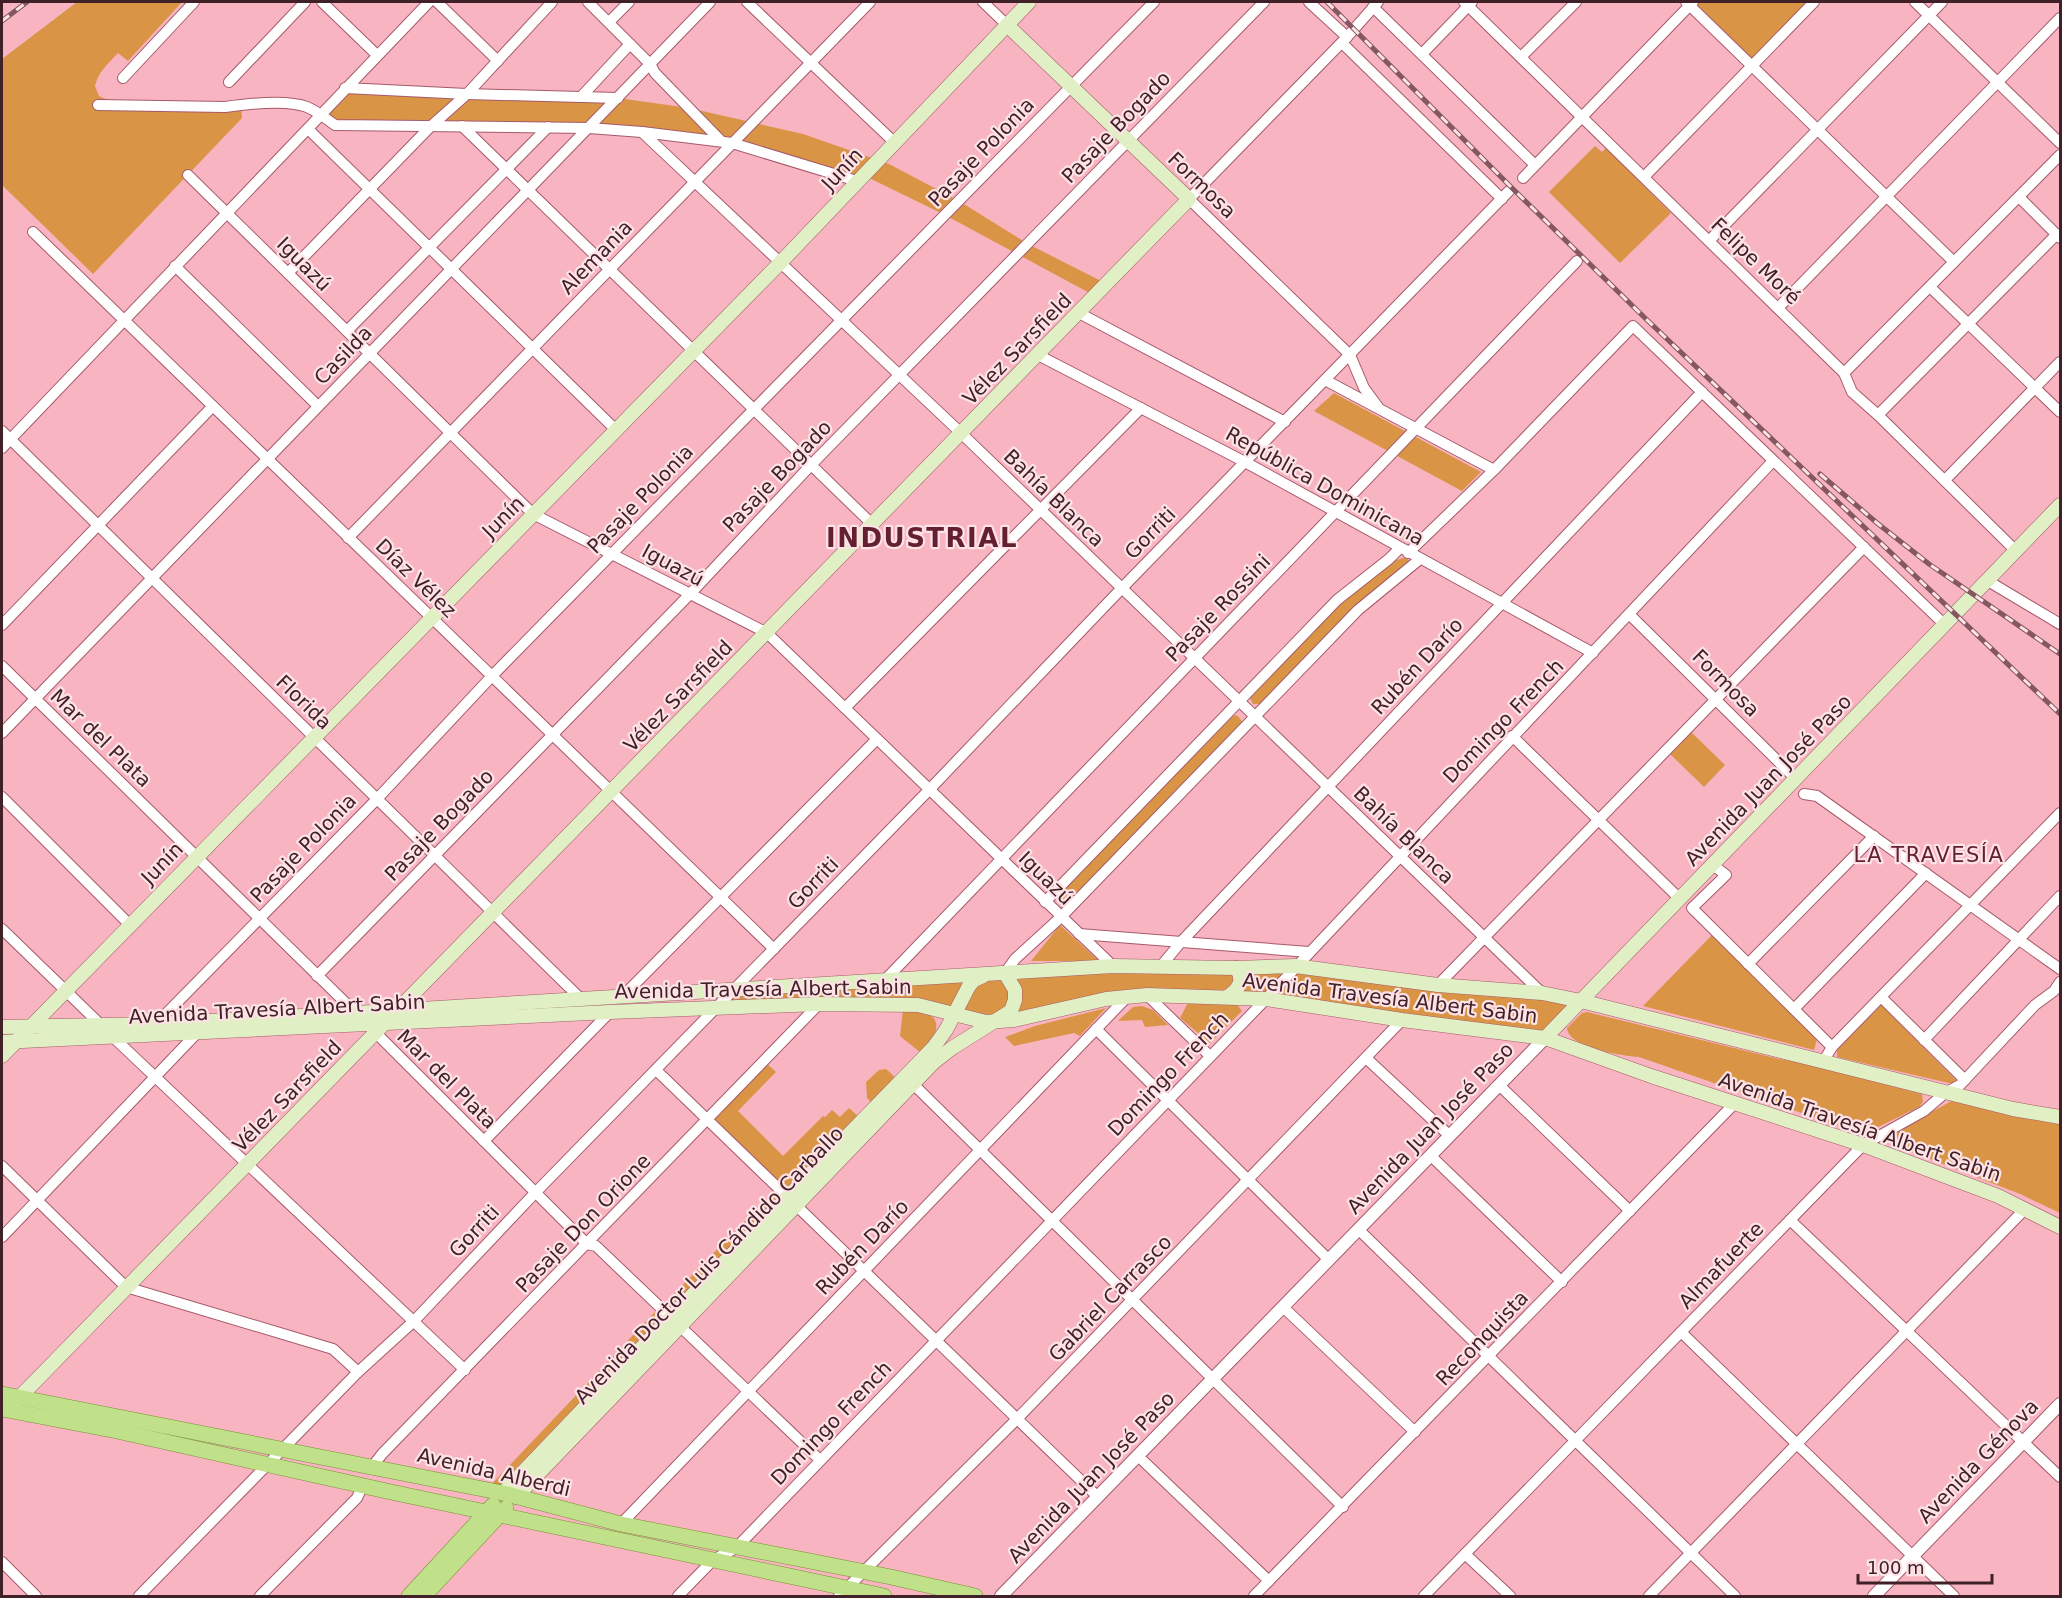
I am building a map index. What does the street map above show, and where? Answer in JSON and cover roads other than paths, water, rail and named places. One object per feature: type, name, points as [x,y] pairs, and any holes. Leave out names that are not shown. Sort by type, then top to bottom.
[{"type":"main road","name":"Junín","points":[[2,1056],[8,1042],[31,1026],[780,263],[1029,2]]},
{"type":"main road","name":"Formosa","points":[[1007,25],[1189,199]]},
{"type":"main road","name":"Vélez Sarsfield","points":[[3,1412],[249,1164],[376,1027],[397,1011],[494,913],[1189,199]]},
{"type":"main road","name":"Avenida Juan José Paso","points":[[1545,1038],[2061,505]]},
{"type":"main road","name":"Avenida Travesía Albert Sabin","points":[[2,1028],[156,1024],[356,1014],[1113,966],[1236,968],[1295,966],[1438,986],[1542,993],[1946,1093],[2013,1109],[2061,1117]]},
{"type":"main road","points":[[1227,997],[1237,990],[1240,983],[1240,973],[1236,968]]},
{"type":"main road","name":"Avenida Doctor Luis Cándido Carballo","points":[[909,1080],[952,1048],[1007,1015],[1014,1007],[1015,990],[1005,973]]},
{"type":"main road","name":"Avenida Doctor Luis Cándido Carballo","points":[[424,1596],[510,1495],[909,1080],[933,1048],[974,980],[988,974]]},
{"type":"main road","points":[[966,993],[967,1008],[977,1020]]},
{"type":"main road","name":"Avenida Travesía Albert Sabin","points":[[8,1042],[376,1027],[610,1012],[819,1004],[918,1005],[977,1020],[996,1022],[1128,996],[1266,999],[1402,1020],[1545,1038],[1734,1104],[1863,1145],[1998,1196],[2061,1228]]},
{"type":"main road","name":"Avenida Alberdi","points":[[2,1394],[510,1495],[621,1524],[975,1596]]},
{"type":"main road","name":"Avenida Alberdi","points":[[3,1412],[269,1464],[495,1512],[713,1560],[843,1593],[884,1596]]},
{"type":"main road","name":"Avenida Doctor Luis Cándido Carballo","points":[[409,1596],[495,1512]]},
{"type":"street","points":[[123,78],[194,2]]},
{"type":"street","points":[[229,82],[305,2]]},
{"type":"street","points":[[322,2],[377,55]]},
{"type":"street","points":[[2,448],[429,2]]},
{"type":"street","points":[[437,2],[498,61]]},
{"type":"street","points":[[288,273],[430,127],[467,94],[552,2]]},
{"type":"street","points":[[588,2],[650,64],[654,73],[721,141]]},
{"type":"street","points":[[609,22],[629,2]]},
{"type":"street","name":"Casilda","points":[[2,733],[710,2]]},
{"type":"street","points":[[747,2],[894,142]]},
{"type":"street","name":"Alemania","points":[[348,538],[870,2]]},
{"type":"street","name":"Formosa","points":[[983,2],[1007,25]]},
{"type":"street","name":"Pasaje Polonia","points":[[156,1024],[377,799],[492,676],[612,553],[1154,2]]},
{"type":"street","name":"Pasaje Bogado","points":[[317,976],[690,594],[811,465],[1264,2]]},
{"type":"street","points":[[1309,2],[1344,40]]},
{"type":"street","points":[[1521,57],[1576,2]]},
{"type":"street","points":[[1644,177],[1814,2]]},
{"type":"street","points":[[1915,2],[2061,143]]},
{"type":"street","points":[[1709,241],[1942,2]]},
{"type":"street","points":[[1422,54],[1468,3]]},
{"type":"street","name":"Felipe Moré","points":[[1468,3],[1845,373],[1852,392],[2016,551]]},
{"type":"street","points":[[1523,178],[1690,3],[1954,262]]},
{"type":"street","points":[[1376,4],[1422,54],[1535,165]]},
{"type":"street","name":"Vélez Sarsfield","points":[[1189,199],[1344,40],[1376,4]]},
{"type":"street","points":[[1778,308],[2061,18]]},
{"type":"street","name":"Gorriti","points":[[139,1596],[358,1372],[414,1321],[535,1192],[717,1008],[1122,588],[1506,195],[1344,40]]},
{"type":"street","points":[[580,97],[630,44]]},
{"type":"street","points":[[345,88],[618,98]]},
{"type":"street","points":[[98,105],[225,107],[281,104],[305,106],[335,125],[548,127],[642,132],[732,143],[857,181]]},
{"type":"street","points":[[462,126],[873,525]]},
{"type":"street","points":[[347,331],[548,127]]},
{"type":"street","points":[[308,129],[616,430]]},
{"type":"street","name":"Bahía Blanca","points":[[642,132],[962,434],[1542,993]]},
{"type":"street","points":[[1845,373],[2061,155]]},
{"type":"street","name":"Iguazú","points":[[188,175],[533,514],[767,633],[1113,966]]},
{"type":"street","points":[[1878,415],[2059,236],[2019,197]]},
{"type":"street","name":"Formosa","points":[[1189,199],[1350,355],[1364,388],[1378,407]]},
{"type":"street","name":"Díaz Vélez","points":[[33,231],[774,949]]},
{"type":"street","name":"Pasaje Rossini","points":[[884,981],[1577,261]]},
{"type":"street","points":[[175,266],[318,406]]},
{"type":"street","points":[[1930,287],[2061,411]]},
{"type":"street","points":[[1079,313],[1285,422]]},
{"type":"street","points":[[1045,902],[1337,600],[1389,559],[1404,551],[1494,470],[1633,326],[1945,625]]},
{"type":"street","name":"República Dominicana","points":[[1038,355],[1245,462],[1593,653]]},
{"type":"street","points":[[1945,480],[2061,362]]},
{"type":"street","points":[[1325,381],[1494,470]]},
{"type":"street","name":"Rubén Darío","points":[[1161,966],[1181,942],[1702,392]]},
{"type":"street","points":[[2,625],[213,406]]},
{"type":"street","points":[[845,708],[1141,408]]},
{"type":"street","name":"Florida","points":[[2,431],[581,999]]},
{"type":"street","name":"Domingo French","points":[[678,1596],[713,1560],[736,1548],[1266,999],[1773,460]]},
{"type":"street","points":[[1438,986],[1864,547]]},
{"type":"street","points":[[1005,973],[1015,959],[1061,917],[1358,610],[1420,559]]},
{"type":"street","points":[[1988,580],[2061,624]]},
{"type":"street","name":"Formosa","points":[[1629,614],[1796,779]]},
{"type":"street","name":"Mar del Plata","points":[[2,666],[356,1014],[376,1027],[484,1141],[587,1244],[596,1246],[820,1460]]},
{"type":"street","points":[[1512,736],[1680,899]]},
{"type":"street","points":[[621,998],[877,739]]},
{"type":"street","points":[[1804,794],[1817,796],[2061,969]]},
{"type":"street","points":[[2,797],[129,924]]},
{"type":"street","points":[[1823,1062],[1832,1047],[2061,813]]},
{"type":"street","points":[[1748,964],[1874,836]]},
{"type":"street","points":[[1713,865],[1726,874],[1692,908],[1832,1047]]},
{"type":"street","points":[[1794,1009],[1926,873]]},
{"type":"street","points":[[1924,1040],[2061,896]]},
{"type":"street","points":[[2,929],[101,1025]]},
{"type":"street","points":[[1079,934],[1310,952]]},
{"type":"street","name":"Almafuerte","points":[[1424,1596],[1863,1145],[1924,1111],[1965,1080],[2035,1005],[2054,992],[2061,982]]},
{"type":"street","points":[[1147,995],[1210,1056]]},
{"type":"street","name":"Rubén Darío","points":[[621,1524],[1128,996]]},
{"type":"street","points":[[1881,997],[1965,1080]]},
{"type":"street","name":"Pasaje Don Orione","points":[[372,1467],[819,1004]]},
{"type":"street","points":[[484,1141],[610,1012]]},
{"type":"street","name":"Gabriel Carrasco","points":[[843,1593],[1017,1419],[1402,1020]]},
{"type":"street","points":[[1096,1029],[1329,1260]]},
{"type":"street","points":[[2,1237],[197,1033]]},
{"type":"street","points":[[113,1037],[465,1370]]},
{"type":"street","name":"Avenida Juan José Paso","points":[[1001,1596],[1545,1038]]},
{"type":"street","points":[[1366,1058],[1450,1136]]},
{"type":"street","points":[[656,1070],[1098,1497]]},
{"type":"street","points":[[909,1080],[1343,1507]]},
{"type":"street","points":[[1499,1085],[1630,1211]]},
{"type":"street","name":"Reconquista","points":[[1254,1596],[1734,1104]]},
{"type":"street","points":[[1431,1156],[1562,1282]]},
{"type":"street","points":[[2,1166],[126,1287],[333,1348],[358,1372]]},
{"type":"street","points":[[1649,1596],[2025,1209]]},
{"type":"street","points":[[1790,1220],[2061,1478]]},
{"type":"street","points":[[1359,1230],[1574,1442],[1735,1596]]},
{"type":"street","points":[[1283,1307],[1415,1432]]},
{"type":"street","points":[[1681,1332],[1954,1596]]},
{"type":"street","name":"Avenida Génova","points":[[1874,1596],[2061,1404]]},
{"type":"street","points":[[1138,1456],[1269,1581]]},
{"type":"street","points":[[260,1596],[357,1498],[363,1485]]},
{"type":"street","points":[[1465,1554],[1510,1596]]},
{"type":"street","points":[[2,1562],[36,1596]]},
{"type":"railway","points":[[2,21],[27,2]]},
{"type":"railway","points":[[1327,2],[1645,318],[2060,714]]},
{"type":"railway","points":[[1820,474],[1929,564],[2060,654]]},
{"type":"district","name":"INDUSTRIAL","points":[[922,538]]},
{"type":"district","name":"LA TRAVESÍA","points":[[1929,855]]}]
